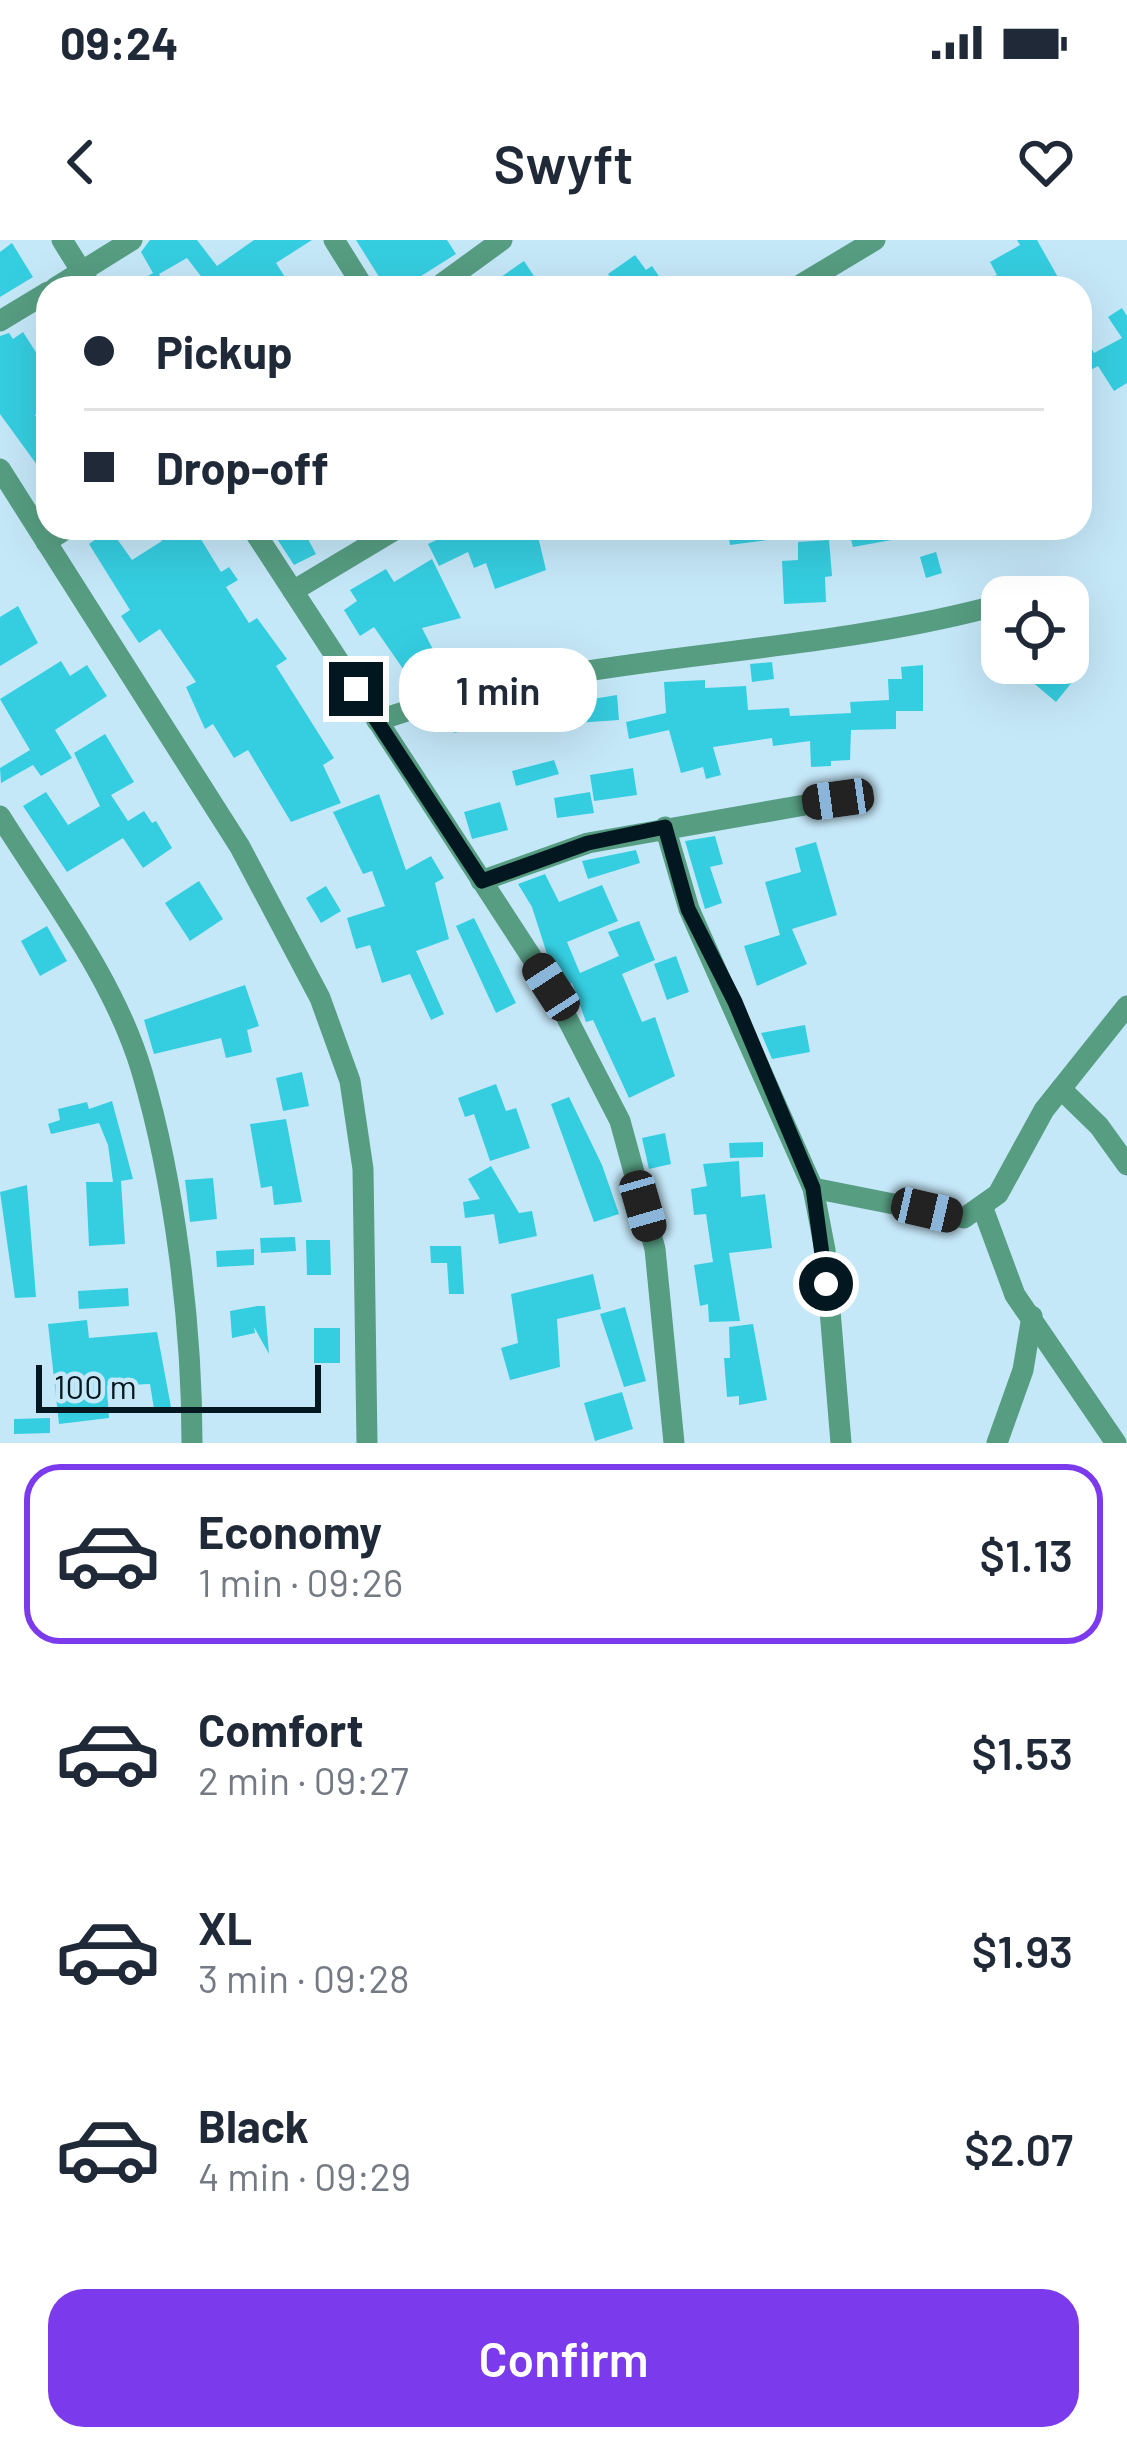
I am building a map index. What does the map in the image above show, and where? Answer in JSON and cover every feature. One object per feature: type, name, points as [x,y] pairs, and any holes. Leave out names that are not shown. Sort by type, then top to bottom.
[{"type":"street","points":[[62,240],[84,276]]},
{"type":"street","points":[[92,276],[132,240]]},
{"type":"street","points":[[334,240],[356,276]]},
{"type":"street","points":[[452,276],[502,240]]},
{"type":"street","points":[[815,276],[874,240]]},
{"type":"street","points":[[0,321],[36,299]]},
{"type":"street","points":[[1,472],[36,526]]},
{"type":"street","points":[[49,540],[46,542],[241,847],[320,998],[350,1081],[363,1169],[367,1443]]},
{"type":"street","points":[[260,540],[551,987],[620,1120],[655,1249],[674,1443]]},
{"type":"street","points":[[293,591],[378,540]]},
{"type":"street","points":[[377,721],[496,686],[890,633],[981,610]]},
{"type":"street","points":[[482,881],[588,843],[838,799]]},
{"type":"street","points":[[0,816],[94,965],[142,1069],[176,1243],[193,1443]]},
{"type":"street","points":[[665,827],[688,909],[735,1002],[813,1188],[825,1250],[842,1443]]},
{"type":"street","points":[[813,1188],[964,1218],[998,1194],[1061,1089],[1127,1006]]},
{"type":"street","points":[[1061,1089],[1099,1126],[1127,1165]]},
{"type":"street","points":[[982,1206],[1015,1295],[1116,1443]]},
{"type":"street","points":[[997,1443],[1023,1370],[1032,1316]]},
{"type":"building","points":[[150,240],[197,240],[217,266],[254,240],[312,240],[276,263],[284,276],[201,276],[187,258],[160,276],[148,276],[153,273],[141,252]]},
{"type":"building","points":[[356,240],[447,240],[456,254],[421,276],[378,276]]},
{"type":"building","points":[[1017,240],[1037,240],[1057,276],[995,276],[990,262],[1020,245]]},
{"type":"building","points":[[12,243],[33,277],[0,297],[0,252]]},
{"type":"building","points":[[635,255],[646,270],[652,266],[659,276],[610,276]]},
{"type":"building","points":[[524,261],[534,276],[502,276]]},
{"type":"building","points":[[1122,308],[1127,316],[1127,383],[1114,391],[1098,366],[1092,369],[1092,350],[1094,353],[1122,338],[1108,317]]},
{"type":"building","points":[[23,332],[36,352],[36,464],[0,414],[0,336],[9,333],[13,339]]},
{"type":"building","points":[[118,540],[132,560],[162,541],[201,540],[221,572],[229,567],[238,580],[226,587],[249,623],[257,618],[287,659],[276,666],[334,758],[323,765],[341,803],[291,822],[248,750],[234,758],[213,724],[205,729],[186,687],[196,682],[160,629],[139,643],[121,616],[130,610],[89,544]]},
{"type":"building","points":[[278,540],[309,540],[316,554],[294,565]]},
{"type":"building","points":[[436,540],[539,540],[546,570],[495,589],[486,563],[474,568],[468,552],[439,566],[428,544]]},
{"type":"building","points":[[729,540],[769,540],[730,545]]},
{"type":"building","points":[[829,540],[832,576],[825,577],[826,602],[784,604],[782,561],[798,560],[798,542]]},
{"type":"building","points":[[851,540],[892,540],[853,547]]},
{"type":"building","points":[[936,552],[942,573],[926,578],[920,557]]},
{"type":"building","points":[[432,559],[461,618],[422,628],[447,677],[417,689],[374,627],[360,636],[344,610],[357,601],[350,590],[386,569],[394,582]]},
{"type":"building","points":[[18,606],[38,643],[0,666],[0,617]]},
{"type":"building","points":[[61,661],[70,676],[87,665],[107,696],[55,730],[72,758],[41,776],[33,765],[1,783],[0,768],[30,750],[0,699]]},
{"type":"building","points":[[772,662],[774,679],[752,682],[750,664]]},
{"type":"building","points":[[923,665],[923,711],[896,711],[896,729],[851,730],[850,760],[831,761],[831,766],[811,767],[810,741],[773,746],[772,738],[713,747],[721,775],[706,779],[703,767],[681,773],[669,730],[629,739],[626,722],[666,713],[664,682],[705,680],[705,688],[746,686],[748,710],[789,708],[790,716],[851,713],[850,702],[889,700],[888,679],[902,679],[901,667]]},
{"type":"building","points":[[1035,684],[1071,684],[1056,702]]},
{"type":"building","points":[[617,695],[619,720],[576,723],[574,702]]},
{"type":"building","points":[[490,705],[494,724],[454,733],[450,715]]},
{"type":"building","points":[[105,734],[134,782],[111,795],[128,821],[144,811],[152,823],[156,821],[172,848],[143,868],[123,838],[67,872],[23,806],[46,792],[68,825],[100,806],[74,753]]},
{"type":"building","points":[[554,760],[559,774],[516,786],[512,771]]},
{"type":"building","points":[[633,768],[637,795],[594,801],[590,775]]},
{"type":"building","points":[[590,792],[594,813],[557,818],[554,798]]},
{"type":"building","points":[[379,794],[406,870],[431,856],[444,878],[435,883],[449,939],[416,951],[444,1014],[431,1020],[410,974],[382,983],[370,945],[356,949],[347,918],[385,906],[372,871],[363,874],[333,812]]},
{"type":"building","points":[[500,802],[508,830],[472,839],[464,812]]},
{"type":"building","points":[[715,836],[723,864],[710,867],[722,903],[705,909],[685,841]]},
{"type":"building","points":[[816,842],[837,915],[792,929],[807,964],[757,986],[744,946],[780,935],[765,882],[801,872],[795,848]]},
{"type":"building","points":[[636,850],[640,863],[588,879],[582,861]]},
{"type":"building","points":[[545,874],[559,902],[602,885],[618,921],[567,942],[580,973],[619,956],[608,932],[639,921],[655,960],[622,974],[642,1022],[655,1017],[675,1076],[629,1098],[593,1020],[586,1022],[572,983],[567,985],[547,954],[532,907],[518,884]]},
{"type":"building","points":[[199,881],[223,919],[190,941],[165,903]]},
{"type":"building","points":[[326,886],[341,911],[321,923],[306,898]]},
{"type":"building","points":[[474,918],[516,1003],[496,1013],[456,926]]},
{"type":"building","points":[[47,926],[67,961],[40,976],[21,941]]},
{"type":"building","points":[[676,956],[689,992],[667,1000],[654,964]]},
{"type":"building","points":[[245,985],[259,1026],[247,1030],[252,1052],[226,1058],[221,1038],[154,1054],[144,1020]]},
{"type":"building","points":[[805,1025],[810,1052],[772,1059],[761,1033]]},
{"type":"building","points":[[302,1072],[309,1106],[283,1111],[276,1078]]},
{"type":"building","points":[[496,1084],[506,1111],[516,1108],[530,1148],[490,1161],[474,1114],[465,1117],[458,1098]]},
{"type":"building","points":[[569,1097],[602,1165],[619,1214],[594,1222],[551,1104]]},
{"type":"building","points":[[112,1101],[133,1179],[114,1182],[121,1181],[125,1244],[89,1246],[86,1182],[113,1182],[108,1145],[99,1123],[51,1134],[48,1124],[60,1120],[58,1109],[87,1102],[89,1109]]},
{"type":"building","points":[[286,1119],[302,1202],[274,1205],[272,1186],[261,1188],[250,1124]]},
{"type":"building","points":[[665,1133],[671,1164],[649,1169],[642,1138]]},
{"type":"building","points":[[763,1142],[763,1157],[730,1158],[729,1143]]},
{"type":"building","points":[[739,1161],[741,1197],[765,1194],[772,1248],[729,1253],[740,1321],[709,1322],[708,1304],[700,1306],[694,1265],[713,1262],[706,1214],[694,1215],[691,1189],[707,1186],[703,1164]]},
{"type":"building","points":[[491,1166],[519,1213],[532,1211],[537,1236],[499,1244],[494,1214],[465,1218],[463,1202],[480,1199],[468,1179]]},
{"type":"building","points":[[213,1178],[217,1219],[190,1222],[185,1180]]},
{"type":"building","points":[[27,1185],[36,1297],[15,1298],[0,1192]]},
{"type":"building","points":[[295,1237],[296,1251],[261,1253],[260,1238]]},
{"type":"building","points":[[306,1240],[330,1240],[331,1275],[307,1275]]},
{"type":"building","points":[[430,1246],[461,1246],[464,1294],[449,1294],[447,1263],[431,1263]]},
{"type":"building","points":[[254,1249],[254,1265],[217,1267],[216,1251]]},
{"type":"building","points":[[593,1274],[601,1309],[557,1319],[560,1367],[510,1380],[501,1348],[518,1343],[511,1294]]},
{"type":"building","points":[[128,1288],[129,1306],[79,1309],[78,1291]]},
{"type":"building","points":[[265,1306],[269,1354],[254,1327],[255,1333],[232,1338],[230,1311]]},
{"type":"building","points":[[625,1307],[646,1381],[624,1387],[600,1314]]},
{"type":"building","points":[[87,1320],[89,1338],[157,1332],[171,1407],[154,1409],[150,1384],[107,1386],[109,1418],[59,1424],[48,1324]]},
{"type":"building","points":[[753,1324],[767,1400],[739,1405],[739,1396],[727,1397],[724,1358],[730,1358],[729,1327]]},
{"type":"building","points":[[314,1328],[340,1328],[340,1363],[314,1363]]},
{"type":"building","points":[[622,1392],[633,1429],[595,1441],[584,1403]]},
{"type":"building","points":[[50,1418],[50,1433],[14,1434],[14,1419]]},
{"type":"route","points":[[356,689],[482,881],[588,843],[665,827],[688,909],[735,1002],[813,1188],[826,1284]]}]
